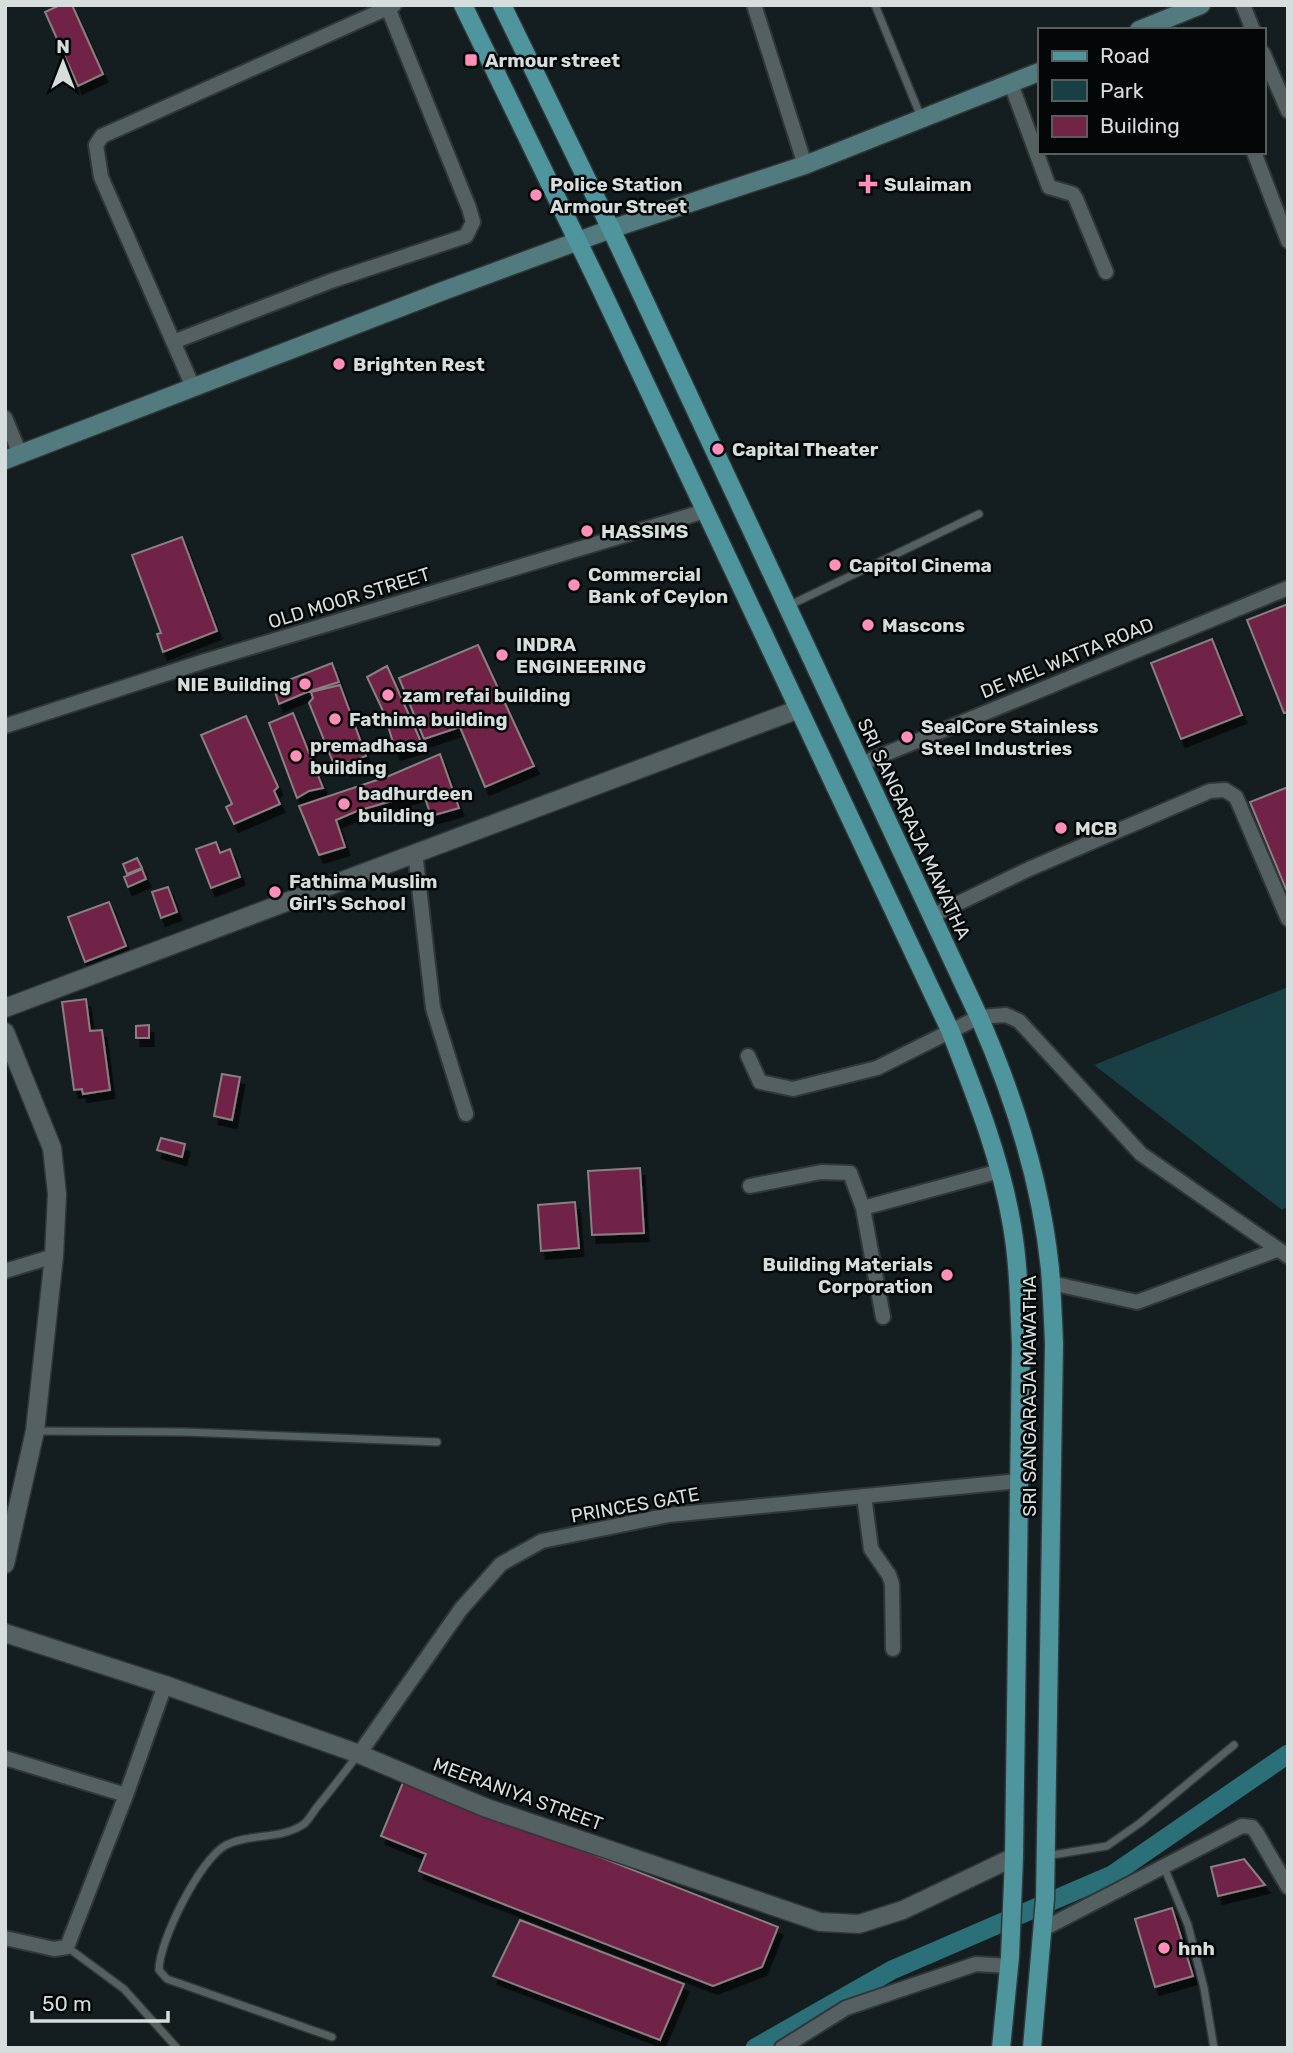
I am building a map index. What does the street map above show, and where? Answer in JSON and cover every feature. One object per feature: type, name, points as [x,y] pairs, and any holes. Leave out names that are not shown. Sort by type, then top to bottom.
[{"type":"main road","name":"SRI SANGARAJA MAWATHA","points":[[463,5],[578,242],[950,1030],[984,1119],[1000,1171],[1012,1225],[1018,1272],[1021,1345],[1014,1857],[1010,1961],[1001,2048]]},
{"type":"main road","name":"SRI SANGARAJA MAWATHA","points":[[502,5],[611,229],[979,1017],[1015,1109],[1030,1163],[1051,1283],[1054,1344],[1046,1862],[1032,2048]]},
{"type":"main road","points":[[1160,26],[1201,5]]},
{"type":"main road","points":[[13,457],[611,229],[805,165],[1038,72]]},
{"type":"street","points":[[754,5],[805,165]]},
{"type":"street","points":[[1243,5],[1252,28]]},
{"type":"street","points":[[173,342],[331,281],[466,236],[473,222],[469,208],[391,7],[102,135],[96,145],[101,177],[192,387]]},
{"type":"street","points":[[1265,58],[1288,111]]},
{"type":"street","points":[[1011,83],[1049,187],[1073,194],[1106,272]]},
{"type":"street","points":[[1255,154],[1288,240]]},
{"type":"street","points":[[5,418],[13,457]]},
{"type":"street","name":"OLD MOOR STREET","points":[[5,726],[205,661],[705,511]]},
{"type":"street","name":"DE MEL WATTA ROAD","points":[[861,764],[1288,588]]},
{"type":"street","points":[[5,1008],[799,709]]},
{"type":"street","points":[[932,916],[1029,869],[1210,791],[1225,790],[1236,797],[1288,919]]},
{"type":"street","points":[[415,852],[433,1008],[466,1114]]},
{"type":"street","points":[[748,1056],[760,1082],[793,1089],[877,1068],[979,1017],[1006,1015],[1019,1021],[1141,1154],[1283,1253]]},
{"type":"street","points":[[5,1032],[52,1148],[57,1194],[54,1256],[35,1431],[5,1564]]},
{"type":"street","points":[[863,1208],[1000,1171]]},
{"type":"street","points":[[750,1186],[821,1172],[850,1173],[863,1208],[883,1317]]},
{"type":"street","points":[[1051,1283],[1136,1302],[1283,1253]]},
{"type":"street","points":[[5,1272],[54,1256]]},
{"type":"street","name":"PRINCES GATE","points":[[359,1754],[461,1609],[501,1564],[542,1541],[669,1515],[1019,1481]]},
{"type":"street","points":[[864,1496],[871,1549],[892,1584],[893,1649]]},
{"type":"street","name":"MEERANIYA STREET","points":[[5,1633],[165,1685],[359,1754],[484,1807],[820,1922],[859,1924],[903,1910],[1014,1857]]},
{"type":"street","points":[[5,1938],[54,1949],[67,1947],[165,1685]]},
{"type":"street","points":[[5,1758],[126,1795]]},
{"type":"street","points":[[1043,1922],[1164,1867],[1242,1826],[1256,1832],[1288,1887]]},
{"type":"street","points":[[782,2048],[846,2008],[976,1964],[1010,1961]]},
{"type":"lane","points":[[876,5],[921,118]]},
{"type":"lane","points":[[787,607],[979,514]]},
{"type":"lane","points":[[35,1431],[185,1432],[437,1442]]},
{"type":"lane","points":[[1046,1862],[1107,1846],[1140,1823],[1234,1745]]},
{"type":"lane","points":[[332,2036],[167,1979],[159,1970],[159,1961],[192,1885],[211,1857],[228,1844],[282,1833],[304,1823],[359,1754]]},
{"type":"lane","points":[[1164,1867],[1188,1925],[1204,1988],[1214,2048]]},
{"type":"lane","points":[[67,1947],[124,1989],[177,2048]]},
{"type":"green space","points":[[1288,987],[1288,1206],[1282,1210],[1094,1065]]},
{"type":"building","points":[[60,5],[72,5],[103,74],[78,86],[45,12]]},
{"type":"building","points":[[182,537],[217,631],[163,652],[157,634],[161,633],[132,555]]},
{"type":"building","points":[[1288,604],[1288,712],[1284,713],[1247,620]]},
{"type":"building","points":[[1212,639],[1242,715],[1181,739],[1151,663]]},
{"type":"building","points":[[478,645],[534,766],[485,787],[460,727],[424,739],[399,678]]},
{"type":"building","name":"NIE Building","points":[[332,663],[339,682],[279,704],[273,686]]},
{"type":"building","name":"zam refai building","points":[[387,666],[422,744],[396,752],[384,713],[367,677]]},
{"type":"building","name":"Fathima building","points":[[340,685],[366,756],[335,767],[309,703],[313,698],[311,692]]},
{"type":"building","name":"premadhasa building","points":[[293,713],[323,788],[309,791],[297,798],[269,723]]},
{"type":"building","points":[[246,716],[278,787],[274,791],[280,804],[234,824],[226,807],[232,804],[201,735]]},
{"type":"building","name":"badhurdeen building","points":[[440,754],[459,808],[431,816],[423,792],[357,811],[336,820],[345,847],[319,855],[299,806],[389,776]]},
{"type":"building","points":[[1288,787],[1288,894],[1250,802]]},
{"type":"building","points":[[216,842],[220,853],[230,849],[240,877],[211,888],[196,849]]},
{"type":"building","points":[[137,858],[142,868],[127,874],[123,864]]},
{"type":"building","points":[[142,869],[146,879],[128,887],[124,877]]},
{"type":"building","points":[[168,887],[177,912],[161,918],[152,892]]},
{"type":"building","points":[[109,902],[126,946],[85,962],[68,917]]},
{"type":"building","points":[[86,999],[90,1031],[102,1030],[110,1090],[83,1094],[82,1089],[74,1090],[62,1002]]},
{"type":"building","points":[[149,1025],[149,1038],[136,1038],[136,1026]]},
{"type":"building","points":[[222,1074],[240,1077],[232,1120],[214,1116]]},
{"type":"building","points":[[161,1138],[185,1144],[182,1157],[157,1150]]},
{"type":"building","points":[[640,1168],[644,1233],[592,1235],[588,1171]]},
{"type":"building","points":[[575,1202],[579,1248],[541,1251],[538,1205]]},
{"type":"building","points":[[404,1780],[778,1927],[762,1967],[713,1986],[419,1871],[426,1854],[381,1836]]},
{"type":"building","points":[[1244,1859],[1265,1885],[1218,1896],[1211,1867]]},
{"type":"building","name":"hnh","points":[[1172,1908],[1193,1976],[1155,1987],[1135,1919]]},
{"type":"building","points":[[520,1920],[684,1984],[660,2040],[493,1976]]},
{"type":"waterway","points":[[755,2048],[892,1970],[1112,1875],[1288,1754]]},
{"type":"place","name":"Armour street","points":[[471,60]]},
{"type":"place","name":"Sulaiman","points":[[868,184]]},
{"type":"place","name":"Police Station Armour Street","points":[[536,195]]},
{"type":"place","name":"Brighten Rest","points":[[339,364]]},
{"type":"place","name":"Capital Theater","points":[[718,449]]},
{"type":"place","name":"HASSIMS","points":[[587,531]]},
{"type":"place","name":"Capitol Cinema","points":[[835,565]]},
{"type":"place","name":"Commercial Bank of Ceylon","points":[[574,585]]},
{"type":"place","name":"Mascons","points":[[868,625]]},
{"type":"place","name":"INDRA ENGINEERING","points":[[502,655]]},
{"type":"place","name":"NIE Building","points":[[305,684]]},
{"type":"place","name":"zam refai building","points":[[388,695]]},
{"type":"place","name":"Fathima building","points":[[335,719]]},
{"type":"place","name":"SealCore Stainless Steel Industries","points":[[907,737]]},
{"type":"place","name":"premadhasa building","points":[[296,756]]},
{"type":"place","name":"badhurdeen building","points":[[344,804]]},
{"type":"place","name":"MCB","points":[[1061,828]]},
{"type":"place","name":"Fathima Muslim Girl's School","points":[[275,892]]},
{"type":"place","name":"Building Materials Corporation","points":[[947,1275]]},
{"type":"place","name":"hnh","points":[[1164,1948]]}]
